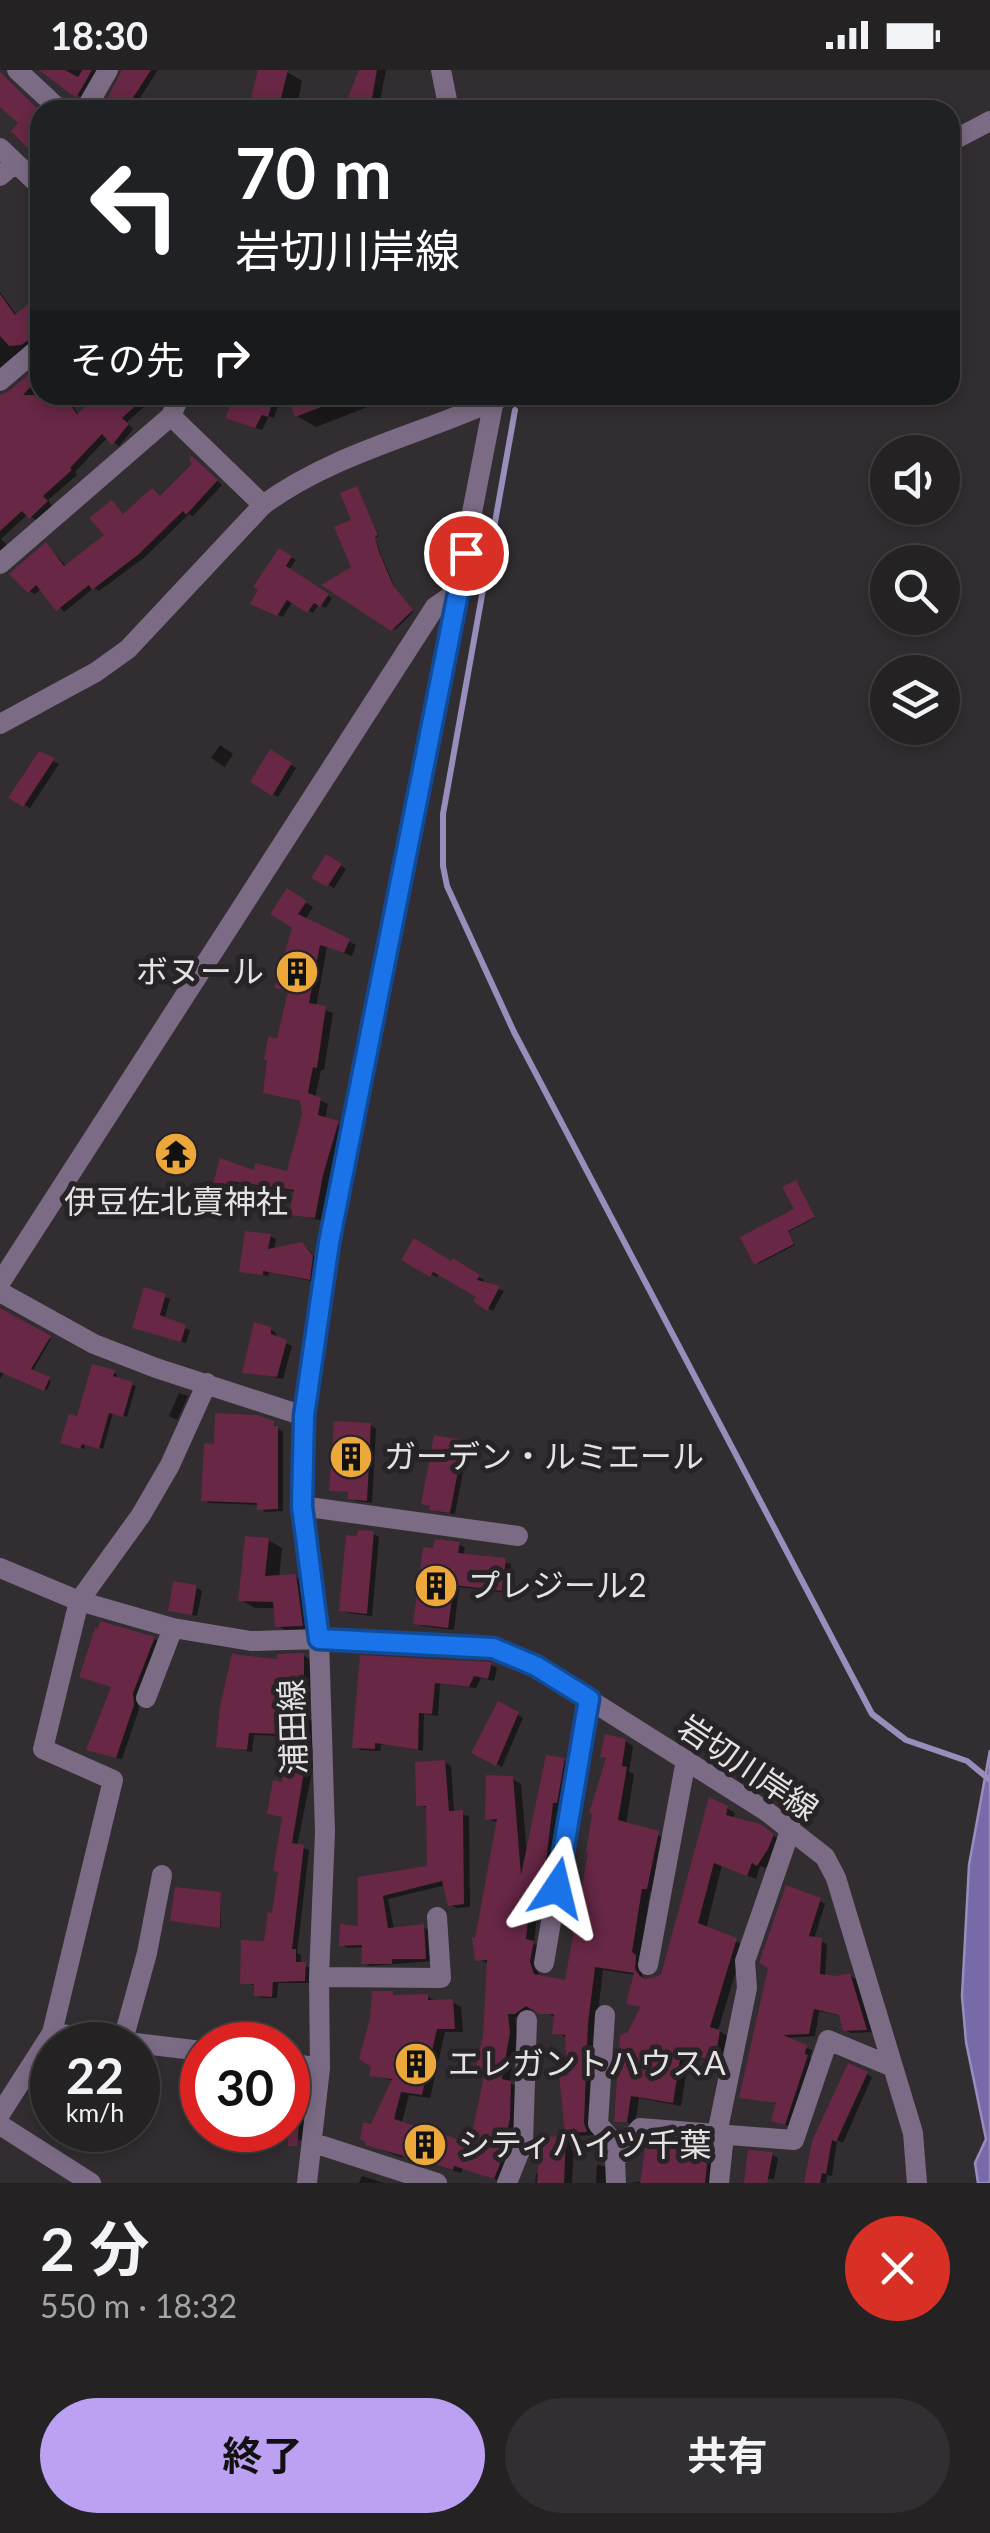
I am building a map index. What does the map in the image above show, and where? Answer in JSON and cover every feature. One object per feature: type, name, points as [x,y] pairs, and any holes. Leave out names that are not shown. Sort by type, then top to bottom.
[{"type":"street","points":[[18,70],[50,100]]},
{"type":"street","points":[[91,100],[108,70]]},
{"type":"street","points":[[441,70],[447,100]]},
{"type":"street","points":[[960,137],[990,121]]},
{"type":"street","points":[[5,162],[30,179]]},
{"type":"street","points":[[0,381],[30,356]]},
{"type":"street","points":[[0,564],[172,416],[176,405]]},
{"type":"street","points":[[0,724],[96,672],[128,648],[263,504],[319,471],[480,405]]},
{"type":"street","name":"浦田線","points":[[307,2183],[320,2068],[325,1814],[319,1639],[302,1506],[304,1416],[329,1243],[497,405]]},
{"type":"street","points":[[172,416],[263,504]]},
{"type":"street","points":[[0,1283],[435,607],[458,591]]},
{"type":"street","points":[[0,1292],[94,1344],[304,1416]]},
{"type":"street","points":[[54,2022],[112,1780],[43,1750],[79,1601],[170,1465],[206,1383]]},
{"type":"street","points":[[302,1506],[518,1536]]},
{"type":"street","name":"岩切川岸線","points":[[0,1568],[79,1601],[172,1628],[251,1641],[319,1639],[493,1648],[536,1666],[791,1828],[825,1857],[836,1878],[912,2133],[917,2183]]},
{"type":"street","points":[[146,1698],[172,1628]]},
{"type":"street","points":[[544,1963],[589,1699]]},
{"type":"street","points":[[648,1965],[686,1760]]},
{"type":"street","points":[[719,2183],[720,2134],[747,1988],[745,1960],[791,1828]]},
{"type":"street","points":[[129,2022],[162,1876]]},
{"type":"street","points":[[320,1977],[442,1978],[437,1917]]},
{"type":"street","points":[[605,2015],[598,2124],[622,2152]]},
{"type":"street","points":[[507,2183],[523,2143],[527,2020]]},
{"type":"street","points":[[616,2183],[616,2160],[640,2128],[794,2140],[828,2040],[893,2066]]},
{"type":"street","points":[[310,2066],[320,2068]]},
{"type":"street","points":[[0,2114],[30,2067]]},
{"type":"street","points":[[0,2125],[90,2183]]},
{"type":"street","points":[[314,2143],[437,2183]]},
{"type":"shaded area","points":[[990,1750],[990,2183],[978,2183],[975,2163],[986,2139],[966,2042],[962,1996],[969,1865]]},
{"type":"building","points":[[39,70],[65,70],[78,77],[82,70],[92,70],[76,98]]},
{"type":"building","points":[[122,70],[151,70],[132,100],[106,100]]},
{"type":"building","points":[[258,70],[288,70],[280,100],[250,100]]},
{"type":"building","points":[[359,70],[377,70],[372,100],[347,100]]},
{"type":"building","points":[[0,72],[30,101],[30,151],[11,131],[18,123],[0,107]]},
{"type":"building","points":[[0,294],[15,315],[30,302],[30,339],[9,346],[0,336]]},
{"type":"building","points":[[30,373],[30,388],[23,395],[30,395],[30,405],[70,405],[77,414],[88,405],[137,405],[122,418],[129,424],[112,445],[102,434],[72,470],[43,496],[48,501],[29,519],[22,511],[0,531],[0,395]]},
{"type":"building","points":[[231,405],[271,405],[268,417],[262,415],[255,428],[225,418]]},
{"type":"building","points":[[290,405],[326,405],[295,417]]},
{"type":"building","points":[[192,456],[218,480],[186,515],[183,511],[139,554],[92,590],[89,585],[56,611],[36,585],[28,593],[9,574],[46,542],[64,566],[104,535],[89,518],[112,500],[123,514],[152,488],[160,496],[192,464]]},
{"type":"building","points":[[357,486],[393,585],[413,610],[391,631],[321,585],[351,567],[334,527],[351,520],[340,493]]},
{"type":"building","points":[[279,548],[292,556],[286,566],[329,594],[320,607],[314,603],[307,613],[287,600],[277,616],[250,604],[258,590],[253,587]]},
{"type":"building","points":[[270,749],[292,763],[272,796],[250,782]]},
{"type":"building","points":[[39,751],[55,758],[23,807],[8,798]]},
{"type":"building","points":[[326,854],[342,864],[327,887],[311,878]]},
{"type":"building","points":[[287,888],[307,901],[298,914],[350,939],[344,953],[320,945],[309,1003],[326,1006],[317,1068],[313,1067],[308,1093],[321,1098],[318,1115],[339,1121],[315,1218],[289,1215],[294,1190],[230,1181],[223,1214],[206,1210],[220,1158],[254,1170],[255,1163],[287,1171],[302,1114],[300,1101],[263,1093],[268,1037],[277,1038],[288,991],[275,988],[292,928],[270,914]]},
{"type":"building","points":[[796,1180],[815,1217],[788,1231],[794,1244],[754,1265],[740,1237],[794,1209],[782,1187]]},
{"type":"building","points":[[245,1231],[271,1234],[268,1249],[302,1242],[313,1256],[310,1280],[263,1271],[263,1275],[239,1272]]},
{"type":"building","points":[[414,1238],[480,1275],[477,1280],[500,1286],[487,1311],[473,1301],[476,1297],[433,1272],[430,1277],[401,1260]]},
{"type":"building","points":[[144,1287],[166,1294],[160,1315],[186,1325],[181,1342],[132,1328]]},
{"type":"building","points":[[0,1308],[51,1336],[31,1369],[50,1377],[44,1391],[0,1372]]},
{"type":"building","points":[[254,1322],[271,1327],[271,1334],[287,1340],[277,1377],[242,1373]]},
{"type":"building","points":[[92,1364],[115,1370],[113,1376],[133,1382],[123,1417],[109,1413],[99,1449],[82,1444],[80,1449],[60,1443],[69,1414],[77,1416]]},
{"type":"building","points":[[215,1413],[257,1415],[278,1426],[278,1509],[257,1510],[257,1503],[201,1501],[204,1443],[214,1444]]},
{"type":"building","name":"ガーデン・ルミエール","points":[[334,1421],[371,1423],[367,1501],[348,1499],[348,1492],[329,1491]]},
{"type":"building","points":[[434,1435],[464,1440],[450,1513],[429,1510],[430,1506],[421,1504]]},
{"type":"building","points":[[358,1530],[374,1531],[367,1614],[339,1611],[346,1535],[357,1536]]},
{"type":"building","points":[[245,1536],[269,1538],[265,1576],[296,1574],[303,1626],[275,1627],[273,1602],[238,1601]]},
{"type":"building","name":"プレジール2","points":[[435,1539],[460,1542],[458,1553],[506,1558],[502,1591],[454,1585],[448,1628],[413,1624],[423,1547],[433,1548]]},
{"type":"building","points":[[173,1581],[197,1585],[192,1615],[168,1611]]},
{"type":"building","points":[[100,1621],[155,1637],[133,1693],[134,1705],[116,1758],[86,1750],[111,1687],[79,1677]]},
{"type":"building","points":[[304,1653],[309,1761],[306,1760],[292,1843],[304,1845],[292,1949],[296,1949],[296,1962],[306,1962],[305,1981],[273,1982],[272,1997],[254,1996],[254,1984],[240,1984],[241,1940],[264,1941],[268,1912],[272,1913],[278,1872],[273,1871],[282,1817],[267,1814],[273,1780],[282,1782],[284,1746],[279,1746],[280,1734],[249,1733],[247,1750],[216,1747],[220,1706],[232,1654],[277,1659],[277,1654]]},
{"type":"building","points":[[360,1655],[492,1662],[488,1679],[474,1676],[469,1687],[435,1683],[432,1714],[419,1713],[418,1750],[375,1743],[375,1749],[352,1748]]},
{"type":"building","points":[[498,1701],[519,1712],[496,1766],[471,1753]]},
{"type":"building","points":[[605,1734],[626,1739],[622,1766],[627,1767],[618,1820],[659,1831],[647,1889],[642,1889],[632,1952],[640,1976],[646,1979],[661,1975],[709,1797],[728,1806],[726,1815],[760,1824],[774,1834],[768,1849],[757,1866],[752,1863],[747,1876],[714,1863],[698,1923],[737,1938],[710,2027],[720,2030],[715,2061],[681,2054],[673,2103],[631,2096],[627,2122],[614,2122],[620,2035],[628,2032],[640,2007],[626,2004],[634,1973],[595,1967],[588,2024],[584,2123],[587,2132],[565,2133],[559,2075],[567,2076],[565,2035],[552,2034],[554,2014],[539,2014],[526,2006],[508,2014],[510,2032],[502,2079],[511,2081],[510,2119],[504,2145],[507,2146],[494,2179],[365,2145],[360,2139],[363,2122],[371,2124],[392,2079],[369,2076],[371,2067],[359,2059],[370,2018],[372,1991],[428,1994],[428,2000],[453,1999],[455,2029],[437,2029],[422,2095],[401,2092],[394,2119],[470,2143],[485,2071],[475,2070],[483,2036],[487,1960],[475,1961],[472,1937],[475,1938],[497,1819],[485,1820],[486,1775],[513,1776],[521,1875],[546,1755],[565,1758],[557,1803],[553,1803],[542,1896],[531,1894],[526,1939],[534,1941],[530,1962],[534,1974],[565,1980],[588,1853],[589,1813],[606,1758],[600,1757]]},
{"type":"building","points":[[445,1760],[449,1811],[463,1810],[464,1904],[448,1906],[442,1881],[383,1896],[388,1928],[424,1924],[426,1959],[361,1964],[362,1945],[339,1946],[340,1924],[358,1926],[358,1877],[427,1866],[426,1806],[416,1806],[415,1762]]},
{"type":"building","points":[[786,1885],[821,1898],[809,1936],[822,1938],[820,1974],[850,1973],[867,2030],[843,2031],[839,2015],[814,2009],[809,2034],[783,2035],[807,2045],[808,2055],[785,2125],[771,2121],[776,2103],[739,2098],[768,1968],[759,1963]]},
{"type":"building","points":[[175,1887],[221,1892],[220,1928],[170,1921]]},
{"type":"building","points":[[848,2063],[868,2072],[836,2142],[832,2140],[826,2174],[822,2173],[820,2183],[804,2183],[812,2141]]},
{"type":"building","points":[[566,2136],[564,2183],[537,2183],[541,2137]]},
{"type":"building","points":[[646,2142],[709,2147],[705,2183],[640,2183]]},
{"type":"building","points":[[748,2150],[773,2152],[767,2183],[744,2183]]},
{"type":"waterway","points":[[515,410],[443,814],[447,886],[514,1032],[872,1714],[906,1740],[967,1761],[990,1780]]},
{"type":"place","name":"ボヌール","points":[[297,972]]},
{"type":"place","name":"伊豆佐北賣神社","points":[[176,1154]]},
{"type":"place","name":"ガーデン・ルミエール","points":[[351,1457]]},
{"type":"place","name":"プレジール2","points":[[436,1586]]},
{"type":"place","name":"エレガントハウスA","points":[[416,2064]]},
{"type":"place","name":"シティハイツ千葉","points":[[425,2145]]},
{"type":"route","points":[[466,553],[329,1243],[304,1416],[302,1506],[319,1639],[493,1648],[536,1666],[589,1699],[557,1888]]}]
